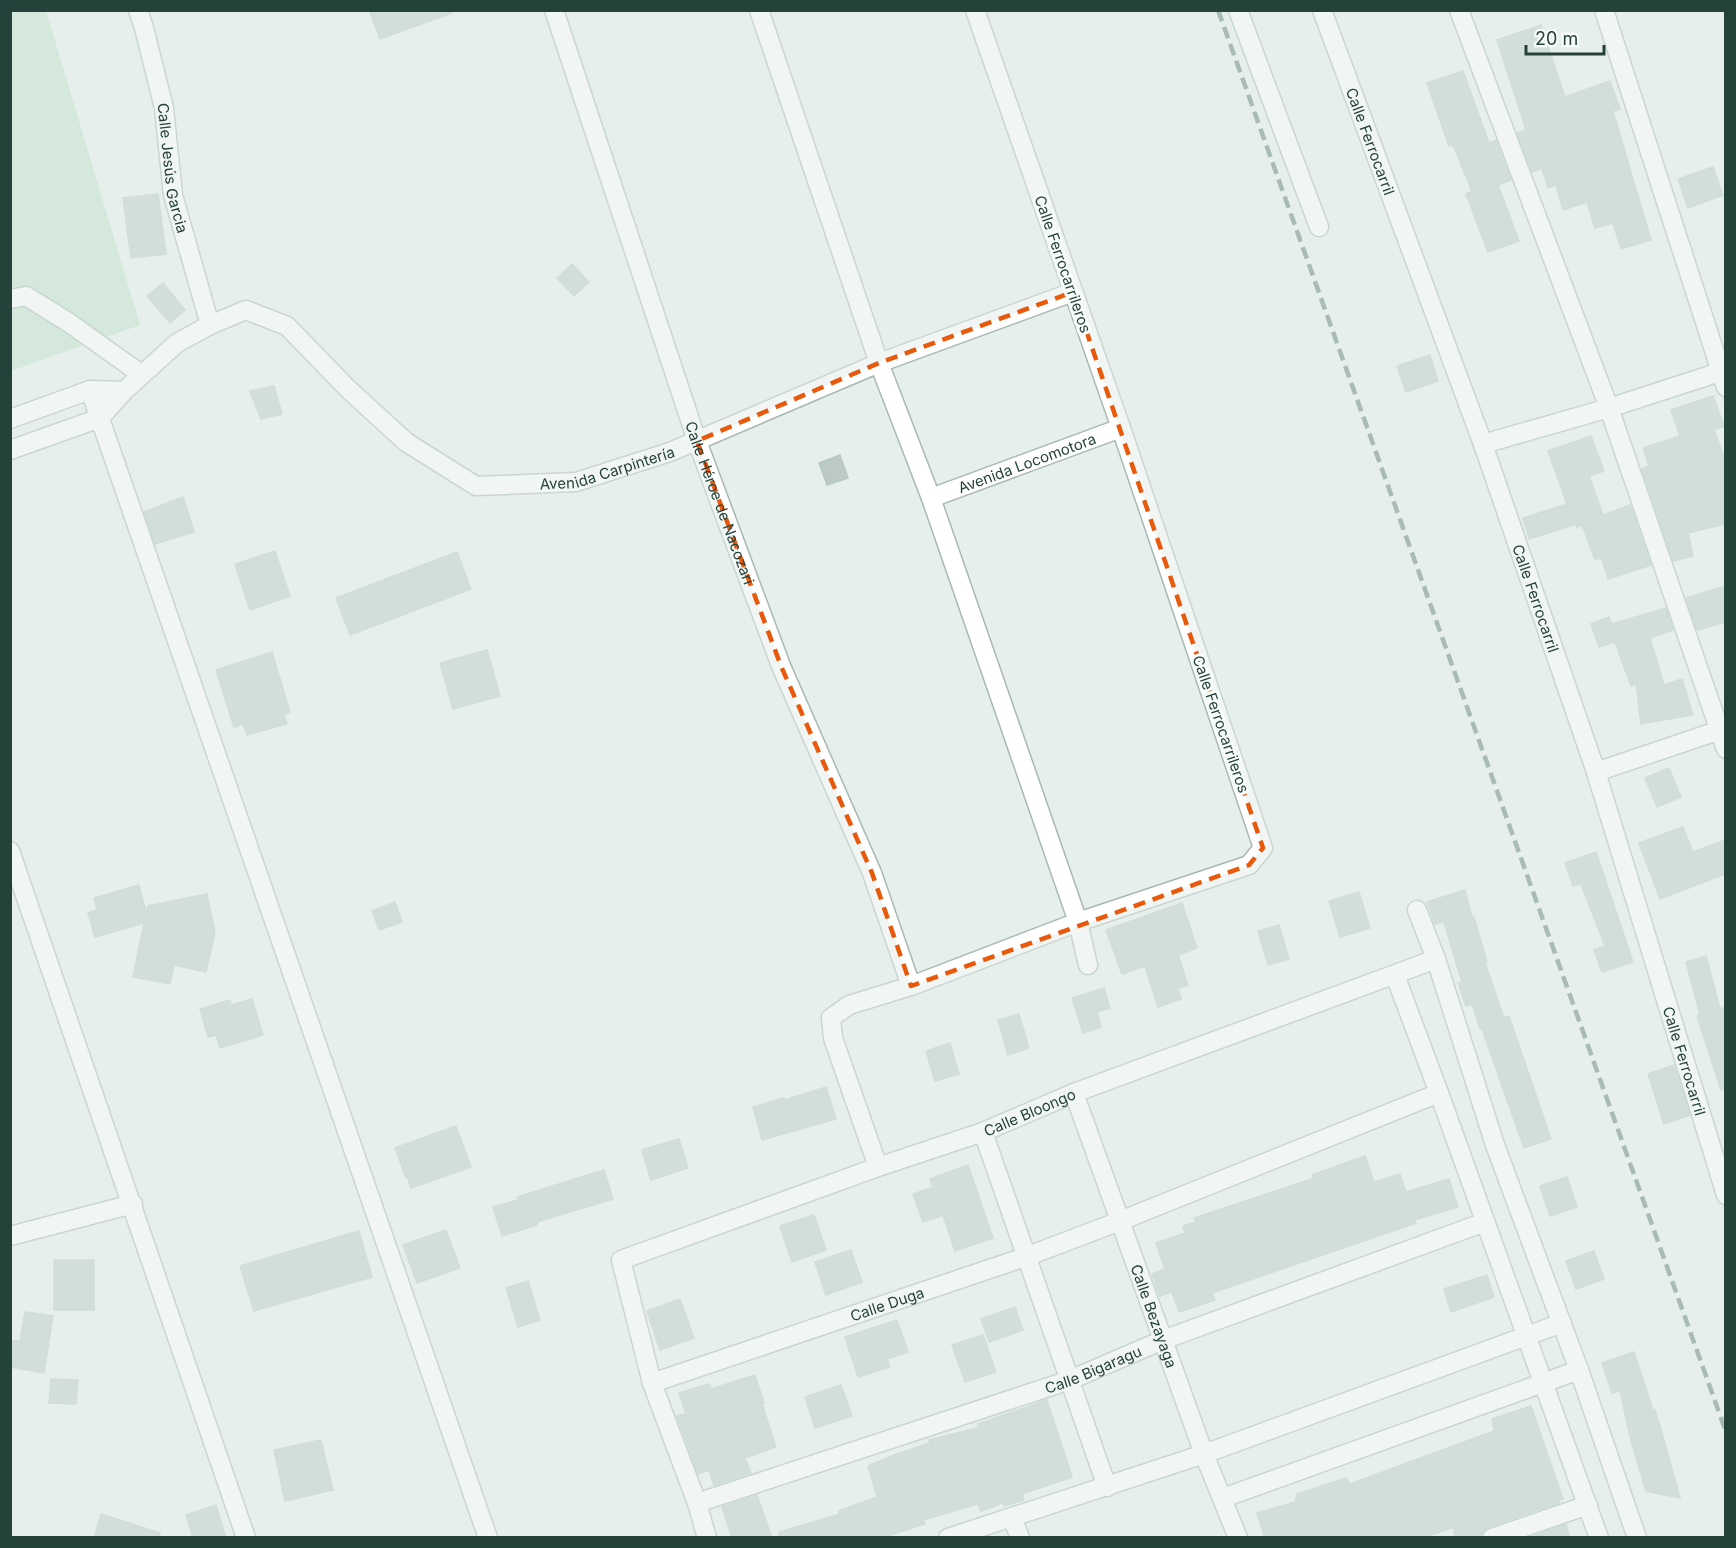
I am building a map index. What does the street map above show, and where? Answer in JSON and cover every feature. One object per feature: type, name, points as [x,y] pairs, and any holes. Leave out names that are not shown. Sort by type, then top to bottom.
[{"type":"street","name":"Calle Jesús Garcia","points":[[138,10],[164,108],[173,195],[210,326]]},
{"type":"street","name":"Calle Héroe de Nacozari","points":[[554,10],[697,441],[780,666],[872,873],[910,986]]},
{"type":"street","points":[[759,10],[879,363],[931,498],[1078,922],[1088,965]]},
{"type":"street","name":"Calle Ferrocarrileros","points":[[878,1167],[833,1038],[831,1018],[849,1005],[910,986],[1078,922],[1249,865],[1263,848],[1121,428],[975,10]]},
{"type":"street","points":[[1238,10],[1319,227]]},
{"type":"street","name":"Calle Ferrocarril","points":[[1322,10],[1483,444],[1596,772],[1724,1185]]},
{"type":"street","points":[[1459,10],[1609,408],[1722,729],[1725,749]]},
{"type":"street","points":[[1483,444],[1724,377],[1604,10]]},
{"type":"street","name":"Avenida Carpintería","points":[[210,326],[246,310],[287,326],[348,389],[406,442],[476,486],[576,482],[670,452],[879,363],[1073,292]]},
{"type":"street","points":[[10,299],[26,296],[68,322],[141,374]]},
{"type":"street","points":[[10,450],[100,418],[141,374],[177,343],[210,326]]},
{"type":"street","points":[[10,419],[90,390],[124,391]]},
{"type":"street","points":[[90,390],[488,1538]]},
{"type":"street","name":"Avenida Locomotora","points":[[931,498],[1121,428]]},
{"type":"street","points":[[1596,772],[1722,729]]},
{"type":"street","points":[[10,851],[246,1538]]},
{"type":"street","points":[[1417,910],[1436,959],[1495,1145],[1579,1370],[1637,1538]]},
{"type":"street","name":"Calle Bloongo","points":[[652,1383],[621,1260],[878,1167],[983,1132],[1074,1092],[1436,959]]},
{"type":"street","points":[[1395,975],[1599,1538]]},
{"type":"street","name":"Calle Bezayaga","points":[[1074,1092],[1204,1454],[1238,1538]]},
{"type":"street","name":"Calle Duga","points":[[652,1383],[1028,1256],[1439,1093]]},
{"type":"street","points":[[983,1132],[1107,1487]]},
{"type":"street","points":[[10,1236],[133,1204]]},
{"type":"street","name":"Calle Bigaragu","points":[[697,1503],[1070,1380],[1163,1340],[1485,1222]]},
{"type":"street","points":[[948,1538],[1204,1454],[1562,1323]]},
{"type":"street","points":[[1223,1498],[1579,1370]]},
{"type":"street","points":[[652,1383],[697,1503],[707,1538]]},
{"type":"street","points":[[1492,1538],[1588,1505]]},
{"type":"street","points":[[1012,1517],[1020,1538]]},
{"type":"highlighted area","points":[[1073,292],[1263,848],[1249,865],[911,986],[872,873],[781,666],[697,441],[879,363]]},
{"type":"green space","points":[[11,11],[46,11],[140,325],[11,371]]},
{"type":"building","points":[[369,10],[452,10],[452,13],[380,39]]},
{"type":"building","points":[[1541,25],[1565,97],[1610,81],[1620,109],[1613,111],[1651,240],[1621,249],[1613,223],[1595,228],[1587,202],[1563,210],[1556,185],[1548,188],[1542,168],[1532,172],[1517,133],[1526,130],[1497,40]]},
{"type":"building","points":[[1463,71],[1489,143],[1496,140],[1511,180],[1498,185],[1519,241],[1488,252],[1466,194],[1472,191],[1453,145],[1449,146],[1427,83]]},
{"type":"building","points":[[1713,167],[1723,195],[1688,208],[1678,179]]},
{"type":"building","points":[[158,194],[166,254],[131,258],[123,198]]},
{"type":"building","points":[[572,264],[589,282],[574,296],[557,278]]},
{"type":"building","points":[[163,283],[185,310],[170,323],[147,296]]},
{"type":"building","points":[[1430,355],[1438,381],[1406,392],[1397,366]]},
{"type":"building","points":[[274,386],[282,414],[261,419],[250,391]]},
{"type":"building","points":[[1713,396],[1724,426],[1714,430],[1725,460],[1725,524],[1688,533],[1693,556],[1673,561],[1642,469],[1649,466],[1643,448],[1680,436],[1671,410]]},
{"type":"building","points":[[1591,436],[1604,471],[1589,476],[1603,515],[1630,505],[1651,565],[1608,579],[1601,557],[1595,560],[1582,525],[1577,528],[1576,524],[1529,539],[1523,518],[1567,504],[1548,451]]},
{"type":"building","points":[[840,455],[848,478],[827,485],[819,463]]},
{"type":"building","points":[[183,497],[194,532],[155,544],[144,512]]},
{"type":"building","points":[[275,551],[290,596],[250,610],[235,564]]},
{"type":"building","points":[[457,552],[471,589],[350,635],[336,598]]},
{"type":"building","points":[[1725,586],[1725,622],[1697,630],[1686,598]]},
{"type":"building","points":[[1666,608],[1673,630],[1650,638],[1664,685],[1682,679],[1693,715],[1641,724],[1636,684],[1631,686],[1615,642],[1599,647],[1591,624],[1609,617],[1612,624]]},
{"type":"building","points":[[487,650],[500,696],[453,709],[440,663]]},
{"type":"building","points":[[272,652],[290,712],[284,714],[287,724],[247,735],[243,724],[234,727],[216,670]]},
{"type":"building","points":[[1669,768],[1681,797],[1657,807],[1645,778]]},
{"type":"building","points":[[1683,827],[1693,852],[1725,840],[1725,874],[1660,899],[1639,843]]},
{"type":"building","points":[[1596,852],[1633,962],[1602,972],[1594,950],[1605,946],[1581,884],[1573,886],[1565,863]]},
{"type":"building","points":[[139,885],[146,912],[148,906],[207,894],[215,932],[206,972],[174,965],[170,984],[133,977],[144,923],[95,937],[88,913],[97,910],[94,898]]},
{"type":"building","points":[[1465,890],[1487,962],[1485,963],[1504,1018],[1509,1016],[1551,1139],[1524,1148],[1472,1004],[1466,1006],[1458,983],[1462,982],[1444,922],[1435,924],[1427,902]]},
{"type":"building","points":[[1359,892],[1370,928],[1340,937],[1329,901]]},
{"type":"building","points":[[395,902],[402,922],[379,930],[372,911]]},
{"type":"building","points":[[1182,903],[1197,948],[1178,955],[1188,985],[1178,988],[1181,999],[1158,1007],[1145,966],[1122,974],[1106,930]]},
{"type":"building","points":[[1279,925],[1289,959],[1268,965],[1258,931]]},
{"type":"building","points":[[1706,956],[1720,1009],[1725,1007],[1725,1089],[1721,1090],[1697,1016],[1700,1015],[1686,962]]},
{"type":"building","points":[[1104,988],[1110,1008],[1097,1012],[1101,1027],[1083,1033],[1072,998]]},
{"type":"building","points":[[252,999],[263,1035],[220,1048],[216,1035],[208,1037],[200,1009],[230,1000],[231,1005]]},
{"type":"building","points":[[1019,1014],[1029,1048],[1008,1055],[998,1020]]},
{"type":"building","points":[[950,1043],[959,1074],[935,1081],[926,1051]]},
{"type":"building","points":[[1674,1065],[1690,1115],[1664,1124],[1648,1074]]},
{"type":"building","points":[[826,1087],[836,1119],[762,1140],[753,1107]]},
{"type":"building","points":[[456,1126],[471,1167],[411,1188],[395,1148]]},
{"type":"building","points":[[679,1139],[688,1168],[651,1180],[642,1150]]},
{"type":"building","points":[[1365,1156],[1374,1182],[1400,1174],[1406,1192],[1449,1179],[1458,1207],[1414,1220],[1416,1223],[1212,1293],[1215,1300],[1179,1312],[1172,1292],[1160,1296],[1152,1274],[1165,1269],[1156,1243],[1185,1233],[1183,1226],[1196,1222],[1194,1218],[1314,1178],[1312,1175]]},
{"type":"building","points":[[968,1165],[993,1238],[955,1251],[943,1215],[923,1222],[913,1194],[933,1187],[930,1179]]},
{"type":"building","points":[[604,1170],[613,1199],[537,1222],[537,1225],[502,1236],[493,1207],[518,1200],[517,1197]]},
{"type":"building","points":[[1567,1177],[1577,1207],[1550,1216],[1540,1186]]},
{"type":"building","points":[[814,1215],[826,1250],[792,1262],[780,1226]]},
{"type":"building","points":[[446,1230],[460,1268],[417,1283],[403,1245]]},
{"type":"building","points":[[359,1231],[372,1277],[254,1311],[240,1266]]},
{"type":"building","points":[[851,1250],[862,1282],[826,1295],[815,1262]]},
{"type":"building","points":[[1594,1251],[1604,1279],[1576,1289],[1566,1261]]},
{"type":"building","points":[[54,1260],[94,1260],[94,1310],[54,1310]]},
{"type":"building","points":[[1487,1275],[1494,1297],[1451,1312],[1444,1289]]},
{"type":"building","points":[[528,1281],[540,1320],[518,1327],[506,1288]]},
{"type":"building","points":[[680,1299],[694,1338],[660,1350],[647,1311]]},
{"type":"building","points":[[1015,1307],[1023,1330],[989,1342],[981,1319]]},
{"type":"building","points":[[25,1312],[53,1316],[44,1373],[10,1367],[10,1340],[20,1341]]},
{"type":"building","points":[[897,1320],[908,1352],[887,1359],[890,1367],[858,1377],[845,1337]]},
{"type":"building","points":[[983,1335],[996,1372],[965,1382],[952,1345]]},
{"type":"building","points":[[1634,1352],[1661,1429],[1680,1498],[1646,1491],[1630,1437],[1620,1391],[1612,1393],[1602,1363]]},
{"type":"building","points":[[755,1375],[776,1447],[745,1458],[751,1473],[714,1485],[709,1470],[698,1474],[677,1416],[686,1414],[679,1393],[709,1384],[711,1389]]},
{"type":"building","points":[[51,1379],[78,1380],[76,1404],[49,1403]]},
{"type":"building","points":[[841,1385],[852,1416],[815,1428],[805,1397]]},
{"type":"building","points":[[1047,1400],[1072,1477],[1022,1494],[1024,1500],[1004,1506],[1003,1503],[981,1511],[978,1504],[923,1520],[925,1524],[881,1538],[779,1538],[779,1532],[840,1514],[839,1511],[877,1497],[868,1466],[930,1443],[929,1440],[980,1427],[978,1424]]},
{"type":"building","points":[[1531,1406],[1563,1499],[1559,1500],[1559,1503],[1488,1527],[1483,1531],[1481,1538],[1455,1538],[1454,1527],[1423,1538],[1265,1538],[1257,1513],[1295,1502],[1297,1494],[1346,1478],[1350,1484],[1494,1431],[1492,1419]]},
{"type":"building","points":[[321,1440],[333,1490],[285,1501],[274,1450]]},
{"type":"building","points":[[757,1495],[772,1538],[732,1538],[722,1507]]},
{"type":"building","points":[[216,1505],[226,1538],[193,1538],[186,1515]]},
{"type":"building","points":[[101,1514],[160,1533],[159,1538],[94,1538]]},
{"type":"building","points":[[1566,1524],[1570,1538],[1528,1538]]},
{"type":"railway","points":[[1218,10],[1726,1432]]}]
